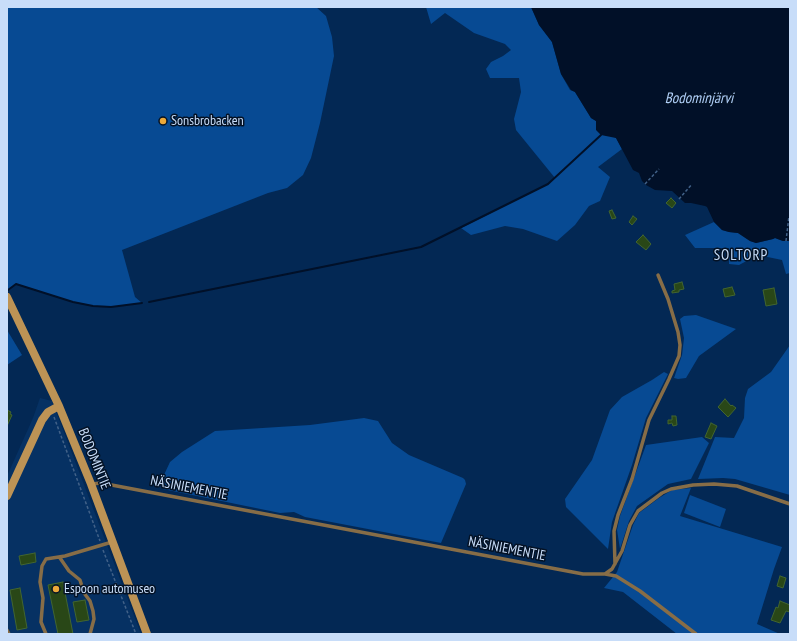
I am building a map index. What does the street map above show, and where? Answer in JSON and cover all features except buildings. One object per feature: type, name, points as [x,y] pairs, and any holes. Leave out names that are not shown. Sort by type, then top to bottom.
[{"type":"main road","name":"BODOMINTIE","points":[[7,298],[59,406],[91,484],[147,634]]},
{"type":"main road","points":[[7,496],[42,420],[51,411],[59,406]]},
{"type":"lane","points":[[615,565],[614,530],[618,515],[632,479],[649,420],[679,356],[680,345],[678,332],[668,299],[658,275]]},
{"type":"lane","name":"NÄSINIEMENTIE","points":[[91,484],[101,483],[565,571],[583,574],[605,574],[616,576],[640,591],[696,634]]},
{"type":"lane","points":[[605,574],[615,565],[622,551],[630,525],[638,511],[662,493],[671,489],[693,485],[714,484],[737,486],[790,504]]},
{"type":"lane","points":[[46,634],[41,622],[43,598],[40,582],[42,566],[46,559],[60,558],[113,542]]},
{"type":"lane","points":[[60,558],[69,571],[80,580],[84,593],[90,601],[94,619],[90,634]]},
{"type":"lane","points":[[7,630],[9,634]]},
{"type":"path","points":[[645,184],[659,169]]},
{"type":"path","points":[[679,199],[692,184]]},
{"type":"path","points":[[786,241],[789,216]]},
{"type":"path","points":[[51,411],[136,634]]},
{"type":"shaded area","points":[[7,7],[316,7],[326,16],[332,37],[334,56],[311,158],[303,175],[287,188],[268,193],[122,250],[135,297],[142,303],[111,307],[93,306],[73,302],[16,284],[8,290]]},
{"type":"shaded area","points":[[426,7],[531,7],[539,25],[552,42],[561,74],[570,90],[575,92],[591,118],[596,121],[597,125],[616,138],[622,149],[598,167],[610,177],[600,201],[589,206],[575,225],[557,241],[523,229],[505,226],[471,235],[461,228],[548,184],[555,178],[516,130],[514,119],[521,92],[519,78],[490,78],[486,69],[491,62],[511,50],[505,44],[474,33],[445,13],[431,24]]},
{"type":"shaded area","points":[[714,222],[722,230],[738,233],[756,243],[775,238],[783,241],[790,241],[790,273],[786,274],[782,260],[758,255],[739,265],[729,264],[729,248],[695,248],[685,235]]},
{"type":"shaded area","points":[[696,315],[736,329],[699,356],[686,378],[674,378],[682,355],[684,338],[680,319],[684,316]]},
{"type":"shaded area","points":[[7,330],[22,355],[7,365]]},
{"type":"shaded area","points":[[790,345],[790,495],[735,479],[698,479],[715,437],[734,438],[744,418],[745,398],[748,389],[771,372]]},
{"type":"shaded area","points":[[664,372],[668,374],[646,418],[632,465],[612,522],[608,549],[566,507],[565,499],[592,460],[610,410],[622,397]]},
{"type":"shaded area","points":[[40,398],[52,401],[141,634],[7,634],[7,476],[33,418]]},
{"type":"shaded area","points":[[364,418],[378,421],[392,443],[409,455],[465,480],[466,484],[441,543],[305,517],[294,512],[280,513],[163,489],[163,477],[170,462],[182,452],[215,431],[310,425]]},
{"type":"shaded area","points":[[702,437],[709,443],[691,479],[668,484],[637,506],[629,521],[620,549],[617,530],[620,516],[646,445]]},
{"type":"shaded area","points":[[691,488],[680,516],[782,547],[757,624],[780,634],[677,634],[623,592],[604,588],[617,572],[633,525],[639,513],[672,490]]},
{"type":"shaded area","points":[[690,495],[726,509],[720,527],[684,513]]},
{"type":"water","name":"Bodominjärvi","points":[[531,7],[790,7],[790,241],[783,241],[775,238],[756,243],[750,241],[738,233],[722,230],[714,222],[707,207],[685,203],[672,191],[655,190],[646,185],[642,181],[639,173],[633,170],[616,138],[601,135],[596,130],[596,121],[591,118],[575,92],[571,90],[561,74],[552,42],[539,25]]},
{"type":"waterway","points":[[149,302],[421,247],[548,184],[601,135]]},
{"type":"waterway","points":[[8,290],[16,284],[73,302],[93,306],[111,307],[142,303]]},
{"type":"place","name":"Sonsbrobacken","points":[[163,121]]},
{"type":"place","name":"Espoon automuseo","points":[[56,589]]},
{"type":"district","name":"SOLTORP","points":[[741,256]]}]
